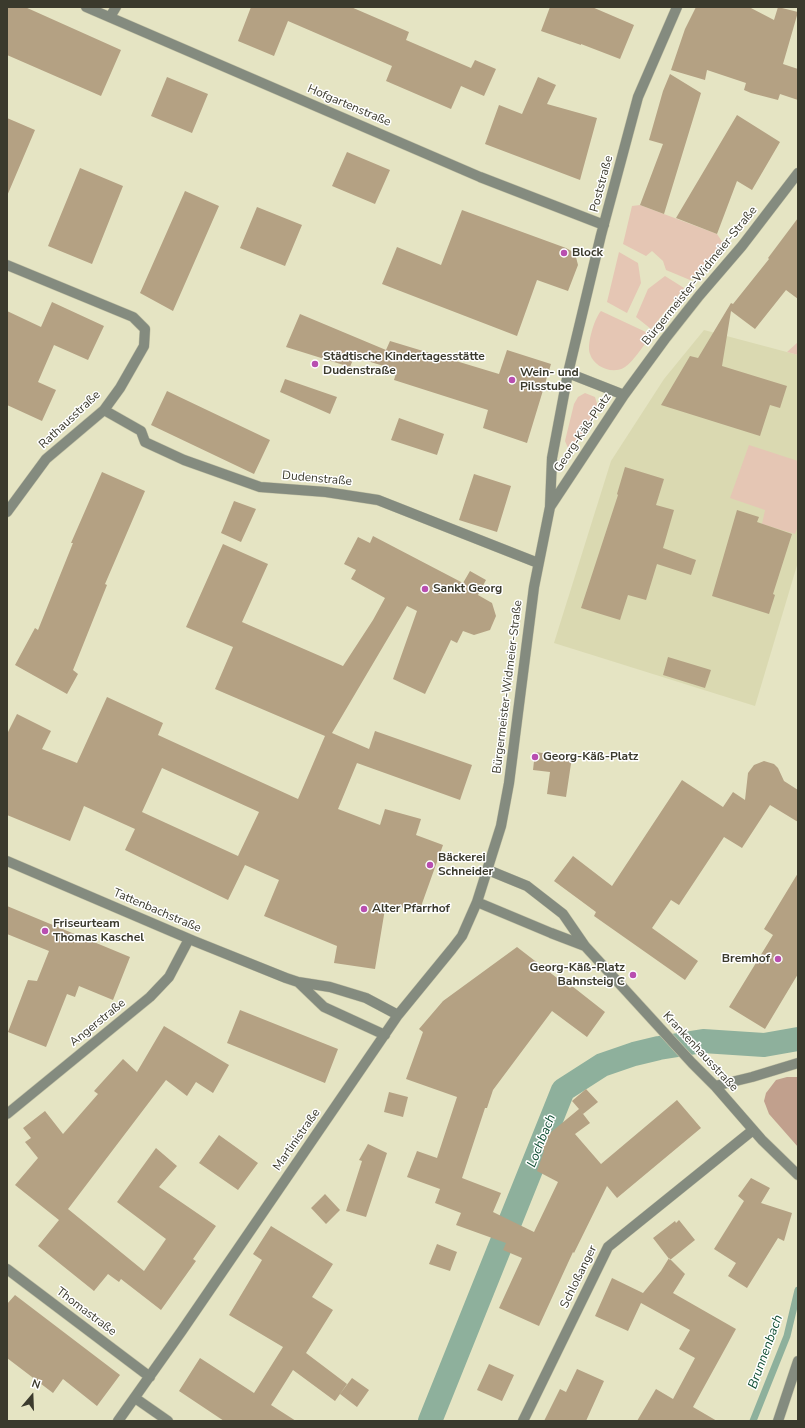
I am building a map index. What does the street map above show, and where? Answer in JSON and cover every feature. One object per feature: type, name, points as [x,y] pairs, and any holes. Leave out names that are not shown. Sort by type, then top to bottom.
[{"type":"street","name":"Hofgartenstraße","points":[[86,7],[480,176],[604,225]]},
{"type":"street","points":[[110,17],[116,7]]},
{"type":"street","name":"Poststraße","points":[[568,373],[604,225],[638,97],[677,7]]},
{"type":"street","name":"Bürgermeister-Widmeier-Straße","points":[[624,396],[699,296],[742,246],[798,173]]},
{"type":"street","name":"Rathausstraße","points":[[7,265],[134,316],[145,329],[144,346],[120,388],[104,410],[46,459],[7,512]]},
{"type":"street","name":"Georg-Käß-Platz","points":[[568,373],[624,396],[550,506],[552,458],[568,373]]},
{"type":"street","name":"Dudenstraße","points":[[104,410],[141,431],[144,442],[184,460],[260,488],[326,492],[378,500],[538,563]]},
{"type":"street","name":"Bürgermeister-Widmeier-Straße","points":[[488,870],[501,826],[509,784],[534,587],[550,506]]},
{"type":"street","name":"Tattenbachstraße","points":[[7,861],[189,939],[298,982],[330,987],[366,998],[398,1015]]},
{"type":"street","name":"Martinistraße","points":[[118,1421],[398,1015],[462,936],[478,902],[488,870]]},
{"type":"street","name":"Krankenhausstraße","points":[[488,870],[527,886],[563,914],[585,946],[692,1063],[715,1086],[762,1140],[798,1175]]},
{"type":"street","name":"Krankenhausstraße","points":[[478,902],[585,946]]},
{"type":"street","name":"Angerstraße","points":[[7,1114],[150,997],[169,977],[189,939]]},
{"type":"street","name":"Tattenbachstraße","points":[[298,982],[324,1007],[385,1035]]},
{"type":"street","points":[[715,1086],[752,1077],[798,1063]]},
{"type":"street","name":"Schloßanger","points":[[523,1421],[608,1247],[753,1130]]},
{"type":"street","name":"Thomastraße","points":[[7,1269],[150,1376]]},
{"type":"street","points":[[778,1421],[798,1361]]},
{"type":"street","points":[[135,1398],[168,1421]]},
{"type":"shaded area","points":[[640,205],[717,234],[723,243],[690,280],[666,270],[663,261],[652,251],[646,256],[623,244],[632,206]]},
{"type":"shaded area","points":[[619,252],[638,263],[641,283],[627,313],[607,302]]},
{"type":"shaded area","points":[[665,276],[684,288],[651,329],[636,317],[648,289]]},
{"type":"shaded area","points":[[601,311],[648,333],[649,339],[631,362],[620,369],[610,370],[600,366],[595,363],[590,354],[589,344],[592,331],[596,319]]},
{"type":"shaded area","points":[[704,330],[798,355],[798,562],[755,706],[554,643],[611,461],[664,379]]},
{"type":"shaded area","points":[[798,342],[798,355],[787,352]]},
{"type":"shaded area","points":[[585,393],[595,397],[598,407],[575,447],[570,449],[565,441],[574,404],[578,397]]},
{"type":"shaded area","points":[[749,445],[798,461],[798,526],[795,534],[762,524],[765,510],[730,498]]},
{"type":"shaded area","points":[[787,1077],[798,1077],[798,1147],[769,1114],[764,1101],[766,1093],[776,1080]]},
{"type":"building","points":[[7,7],[25,7],[121,50],[101,96],[7,55]]},
{"type":"building","points":[[251,7],[351,7],[409,32],[406,40],[471,68],[475,60],[496,69],[484,96],[461,86],[451,109],[386,81],[392,66],[288,21],[274,56],[238,41]]},
{"type":"building","points":[[550,7],[592,7],[634,25],[620,59],[541,31]]},
{"type":"building","points":[[696,7],[749,7],[774,20],[778,7],[798,12],[783,64],[798,69],[798,100],[780,94],[778,100],[751,93],[744,90],[746,83],[707,70],[705,80],[671,70],[685,29]]},
{"type":"building","points":[[670,74],[701,93],[664,214],[640,205],[663,144],[649,140],[663,91]]},
{"type":"building","points":[[167,77],[208,94],[192,133],[151,116]]},
{"type":"building","points":[[538,77],[556,85],[547,104],[597,118],[580,180],[485,144],[499,105],[522,114]]},
{"type":"building","points":[[737,115],[780,142],[752,190],[737,181],[717,234],[676,218]]},
{"type":"building","points":[[7,118],[35,130],[7,196]]},
{"type":"building","points":[[347,152],[390,170],[375,204],[332,186]]},
{"type":"building","points":[[80,168],[123,186],[92,264],[48,246]]},
{"type":"building","points":[[185,191],[219,206],[173,311],[140,293]]},
{"type":"building","points":[[257,207],[302,225],[285,266],[240,248]]},
{"type":"building","points":[[462,210],[566,248],[575,253],[578,265],[568,291],[537,280],[517,336],[382,284],[397,247],[441,265]]},
{"type":"building","points":[[798,218],[798,299],[786,290],[755,329],[731,311],[722,366],[787,386],[780,408],[770,405],[760,436],[661,405],[690,356],[698,358],[731,303],[733,304],[769,259],[768,258]]},
{"type":"building","points":[[52,302],[104,326],[88,360],[54,345],[38,382],[56,390],[42,421],[7,405],[7,311],[41,327]]},
{"type":"building","points":[[300,314],[386,350],[390,341],[499,374],[507,350],[551,364],[527,443],[483,428],[488,410],[394,380],[397,370],[354,357],[350,367],[286,347]]},
{"type":"building","points":[[285,379],[337,397],[330,414],[280,392]]},
{"type":"building","points":[[167,391],[270,440],[254,474],[151,425]]},
{"type":"building","points":[[399,418],[444,434],[437,455],[391,440]]},
{"type":"building","points":[[625,467],[664,479],[656,505],[674,510],[663,548],[696,560],[691,575],[657,564],[646,600],[628,595],[620,620],[581,608],[618,495],[617,494]]},
{"type":"building","points":[[102,472],[145,491],[105,584],[107,585],[73,670],[78,674],[67,694],[15,665],[35,628],[38,630],[73,543],[71,543]]},
{"type":"building","points":[[474,474],[511,486],[497,532],[459,520]]},
{"type":"building","points":[[234,501],[256,509],[241,542],[221,533]]},
{"type":"building","points":[[737,510],[759,517],[757,522],[792,534],[773,594],[775,595],[769,614],[712,596]]},
{"type":"building","points":[[373,536],[463,583],[470,571],[486,580],[478,595],[492,603],[496,616],[490,630],[474,635],[463,631],[457,643],[451,640],[425,694],[393,679],[417,611],[407,606],[332,733],[369,749],[375,731],[472,765],[460,800],[357,763],[338,809],[380,825],[385,809],[421,819],[416,835],[443,845],[419,912],[386,903],[375,969],[334,963],[337,946],[264,916],[279,880],[245,865],[228,900],[125,850],[135,829],[84,806],[70,841],[7,815],[7,734],[17,714],[51,731],[42,749],[77,763],[107,697],[163,723],[158,735],[298,799],[325,736],[215,689],[233,647],[186,627],[223,544],[268,564],[242,622],[343,666],[373,620],[385,598],[351,579],[356,570],[344,564],[358,537],[370,543]],"holes":[[[162,768],[259,812],[238,856],[142,812]]]},
{"type":"building","points":[[668,657],[711,670],[705,688],[663,675]]},
{"type":"building","points":[[535,752],[572,757],[566,797],[547,794],[550,772],[533,770]]},
{"type":"building","points":[[764,761],[774,764],[778,768],[784,781],[798,790],[798,822],[770,805],[742,848],[724,837],[679,905],[671,900],[652,928],[698,961],[685,980],[594,916],[596,912],[554,881],[573,856],[612,886],[682,780],[723,807],[733,792],[745,800],[748,773],[754,765]]},
{"type":"building","name":"Bremhof","points":[[798,873],[798,974],[765,1029],[729,1007],[773,935],[764,929]]},
{"type":"building","points":[[7,906],[130,957],[113,1000],[79,986],[75,997],[67,994],[46,1047],[8,1032],[28,980],[37,981],[49,951],[7,934]]},
{"type":"building","points":[[517,947],[570,988],[572,986],[605,1012],[587,1037],[552,1011],[493,1090],[487,1108],[485,1108],[462,1178],[501,1193],[493,1212],[534,1232],[558,1182],[537,1171],[544,1151],[538,1143],[579,1109],[572,1101],[586,1089],[598,1102],[583,1114],[590,1123],[575,1134],[601,1164],[677,1100],[701,1128],[617,1198],[607,1186],[574,1253],[573,1252],[539,1326],[499,1308],[522,1258],[503,1250],[506,1243],[456,1225],[461,1213],[435,1203],[440,1189],[407,1177],[417,1151],[437,1158],[457,1097],[406,1079],[423,1032],[419,1029],[443,1001]]},
{"type":"building","points":[[240,1010],[338,1049],[325,1083],[227,1043]]},
{"type":"building","points":[[164,1026],[229,1065],[213,1093],[196,1082],[187,1096],[166,1080],[68,1209],[144,1271],[166,1239],[117,1202],[156,1148],[177,1166],[159,1187],[216,1226],[193,1259],[196,1261],[161,1310],[121,1279],[119,1282],[108,1274],[94,1291],[38,1246],[59,1220],[15,1185],[38,1158],[25,1142],[31,1138],[23,1128],[45,1111],[63,1134],[98,1094],[94,1091],[123,1059],[137,1072]]},
{"type":"building","points":[[389,1092],[408,1097],[403,1117],[384,1112]]},
{"type":"building","points":[[219,1135],[258,1163],[238,1190],[199,1163]]},
{"type":"building","points":[[368,1144],[387,1153],[366,1217],[346,1211],[362,1161],[359,1160]]},
{"type":"building","points":[[751,1178],[770,1188],[761,1203],[792,1213],[784,1241],[778,1238],[747,1288],[728,1276],[736,1263],[714,1249],[744,1201],[738,1196]]},
{"type":"building","points":[[325,1194],[340,1210],[326,1224],[311,1208]]},
{"type":"building","points":[[679,1220],[695,1240],[670,1260],[653,1238],[675,1221],[676,1223]]},
{"type":"building","points":[[271,1226],[333,1264],[312,1297],[333,1310],[306,1353],[347,1384],[335,1401],[293,1370],[271,1405],[296,1421],[224,1421],[179,1391],[200,1358],[254,1393],[283,1347],[229,1315],[262,1260],[253,1254]]},
{"type":"building","points":[[437,1244],[457,1252],[450,1271],[429,1264]]},
{"type":"building","points":[[669,1258],[685,1274],[673,1293],[736,1329],[693,1407],[717,1421],[637,1421],[656,1389],[673,1399],[695,1358],[679,1349],[690,1330],[641,1303],[628,1331],[595,1316],[612,1278],[643,1293],[661,1271]]},
{"type":"building","points":[[15,1295],[120,1375],[97,1406],[63,1379],[53,1393],[7,1358],[7,1304]]},
{"type":"building","points":[[489,1364],[514,1375],[502,1401],[477,1390]]},
{"type":"building","points":[[577,1369],[604,1381],[586,1421],[544,1421],[560,1389],[566,1392]]},
{"type":"building","points":[[352,1378],[369,1390],[357,1407],[340,1394]]},
{"type":"waterway","name":"Lochbach","points":[[430,1421],[563,1090],[602,1065],[634,1054],[659,1048],[703,1041],[764,1045],[798,1039]]},
{"type":"waterway","name":"Brunnenbach","points":[[753,1421],[787,1336],[798,1290]]},
{"type":"place","name":"Block","points":[[564,253]]},
{"type":"place","name":"Städtische Kindertagesstätte Dudenstraße","points":[[315,364]]},
{"type":"place","name":"Wein- und Pilsstube","points":[[512,380]]},
{"type":"place","name":"Sankt Georg","points":[[425,589]]},
{"type":"place","name":"Georg-Käß-Platz","points":[[535,757]]},
{"type":"place","name":"Bäckerei Schneider","points":[[430,865]]},
{"type":"place","name":"Alter Pfarrhof","points":[[364,909]]},
{"type":"place","name":"Friseurteam Thomas Kaschel","points":[[45,931]]},
{"type":"place","name":"Bremhof","points":[[778,959]]},
{"type":"place","name":"Georg-Käß-Platz Bahnsteig C","points":[[633,975]]}]
